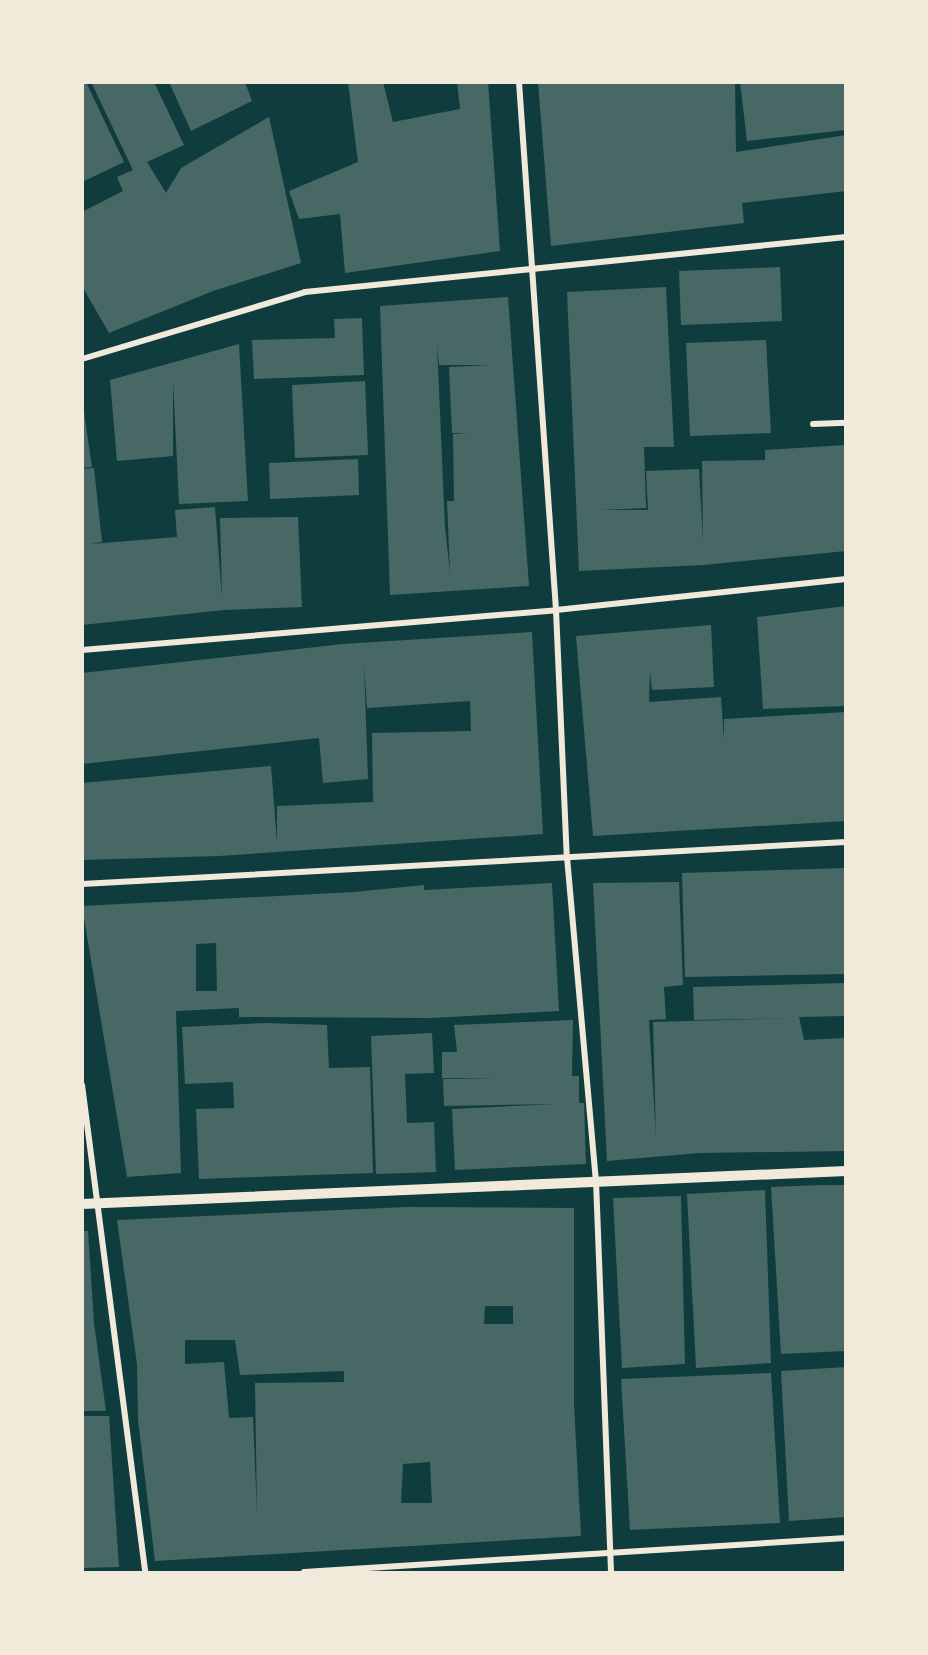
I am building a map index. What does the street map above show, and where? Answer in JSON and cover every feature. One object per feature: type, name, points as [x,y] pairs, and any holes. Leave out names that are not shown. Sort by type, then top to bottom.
[{"type":"street","points":[[519,82],[534,268],[556,610],[567,857],[596,1181],[611,1572]]},
{"type":"street","points":[[82,360],[305,292],[846,237]]},
{"type":"street","points":[[813,424],[846,423]]},
{"type":"street","points":[[82,650],[556,610],[846,579]]},
{"type":"street","points":[[82,884],[846,842]]},
{"type":"street","points":[[82,1085],[145,1572]]},
{"type":"street","points":[[82,1204],[846,1171]]},
{"type":"street","points":[[304,1572],[609,1551],[846,1538]]},
{"type":"building","points":[[82,82],[86,82],[124,162],[82,182]]},
{"type":"building","points":[[91,82],[154,82],[184,145],[147,162],[166,193],[181,168],[269,117],[301,263],[213,291],[109,333],[82,286],[82,212],[123,191],[117,177],[133,170]]},
{"type":"building","points":[[169,82],[245,82],[252,101],[191,131]]},
{"type":"building","points":[[348,82],[383,82],[393,122],[460,109],[457,82],[488,82],[500,251],[345,273],[340,214],[299,219],[289,191],[358,162]]},
{"type":"building","points":[[538,82],[735,82],[736,152],[846,135],[846,191],[742,203],[744,223],[551,246]]},
{"type":"building","points":[[740,82],[846,82],[846,130],[747,141]]},
{"type":"building","points":[[780,267],[782,321],[681,325],[679,271]]},
{"type":"building","points":[[666,287],[674,447],[644,447],[646,508],[600,510],[648,510],[646,471],[699,469],[703,542],[702,461],[765,460],[765,450],[846,445],[846,551],[703,565],[579,571],[567,292]]},
{"type":"building","points":[[508,297],[529,586],[390,595],[380,306]],"holes":[[[437,344],[439,365],[492,365],[449,367],[452,433],[469,433],[453,434],[454,501],[447,501],[450,573],[445,527]]]},
{"type":"building","points":[[362,318],[364,375],[254,379],[252,340],[335,338],[334,319]]},
{"type":"building","points":[[766,340],[771,433],[690,436],[686,343]]},
{"type":"building","points":[[239,344],[248,501],[179,504],[173,380],[173,456],[117,461],[110,380]]},
{"type":"building","points":[[365,381],[368,455],[295,458],[292,385]]},
{"type":"building","points":[[82,398],[92,467],[82,468]]},
{"type":"building","points":[[358,459],[359,495],[270,499],[269,463]]},
{"type":"building","points":[[94,468],[102,542],[91,544],[177,537],[175,510],[215,507],[222,597],[220,518],[298,517],[302,607],[224,610],[82,625],[82,469]]},
{"type":"building","points":[[846,606],[846,706],[763,709],[757,617]]},
{"type":"building","points":[[711,625],[714,687],[652,690],[650,671],[649,702],[721,697],[724,740],[724,719],[846,712],[846,821],[593,836],[576,636]]},
{"type":"building","points":[[532,632],[543,834],[219,856],[82,860],[82,783],[271,766],[277,843],[277,806],[373,802],[372,733],[471,731],[470,701],[367,708],[364,665],[368,779],[323,783],[319,738],[82,764],[82,673],[343,644]]},
{"type":"building","points":[[846,868],[846,974],[685,977],[682,873]]},
{"type":"building","points":[[679,882],[683,985],[664,987],[666,1019],[649,1020],[656,1137],[653,1022],[796,1018],[694,1020],[693,987],[846,983],[846,1016],[799,1017],[804,1040],[846,1038],[846,1151],[699,1153],[607,1161],[593,883]]},
{"type":"building","points":[[552,883],[559,1011],[431,1018],[239,1017],[239,1008],[176,1011],[181,1173],[127,1177],[82,906],[354,892],[424,885],[424,890]],"holes":[[[216,943],[217,991],[196,991],[196,944]]]},
{"type":"building","points":[[573,1020],[572,1076],[579,1076],[579,1103],[584,1103],[586,1164],[455,1170],[452,1109],[557,1104],[444,1106],[443,1079],[497,1078],[442,1078],[442,1052],[457,1052],[454,1025]]},
{"type":"building","points":[[265,1023],[327,1025],[329,1068],[370,1067],[373,1173],[199,1179],[196,1109],[234,1108],[233,1082],[185,1084],[182,1027]]},
{"type":"building","points":[[432,1033],[434,1073],[405,1074],[407,1123],[434,1122],[436,1172],[376,1174],[371,1036]]},
{"type":"building","points":[[846,1185],[846,1351],[781,1354],[771,1187]]},
{"type":"building","points":[[765,1190],[771,1363],[696,1368],[687,1194]]},
{"type":"building","points":[[681,1196],[685,1364],[622,1368],[613,1198]]},
{"type":"building","points":[[407,1207],[574,1208],[574,1404],[581,1536],[155,1561],[138,1420],[137,1364],[117,1220]],"holes":[[[485,1306],[513,1306],[513,1324],[484,1324]],[[185,1340],[235,1340],[240,1375],[344,1371],[344,1382],[255,1383],[257,1514],[253,1417],[229,1418],[224,1362],[185,1364]],[[430,1462],[432,1503],[401,1503],[403,1464]]]},
{"type":"building","points":[[82,1231],[88,1231],[94,1323],[106,1411],[82,1411]]},
{"type":"building","points":[[846,1367],[846,1517],[789,1521],[781,1371]]},
{"type":"building","points":[[771,1373],[780,1523],[630,1530],[621,1379]]},
{"type":"building","points":[[82,1416],[109,1416],[119,1567],[82,1568]]}]
